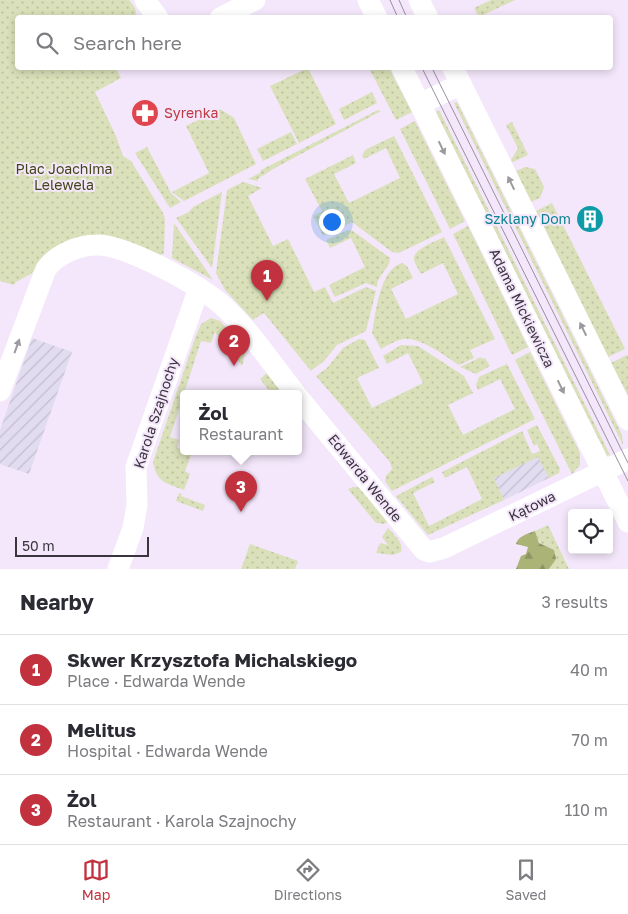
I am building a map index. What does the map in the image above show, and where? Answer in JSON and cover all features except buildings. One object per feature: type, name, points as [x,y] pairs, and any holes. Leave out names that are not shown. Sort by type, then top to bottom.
[{"type":"street","points":[[145,0],[156,15]]},
{"type":"street","points":[[226,15],[256,0]]},
{"type":"street","points":[[368,0],[376,15]]},
{"type":"street","points":[[419,0],[426,15]]},
{"type":"street","name":"Adama Mickiewicza","points":[[403,70],[628,522]]},
{"type":"street","points":[[420,104],[457,76],[628,420]]},
{"type":"street","points":[[0,391],[46,270],[52,262],[77,248],[96,244],[112,247],[166,269],[199,288],[221,304],[240,323],[293,390]]},
{"type":"street","name":"Karola Szajnochy","points":[[118,569],[132,528],[136,505],[136,467],[199,288]]},
{"type":"street","name":"Edwarda Wende","points":[[302,402],[424,550],[435,552]]},
{"type":"street","name":"Kątowa","points":[[435,552],[628,459]]},
{"type":"shaded area","points":[[32,338],[72,352],[29,474],[0,464],[0,430]]},
{"type":"shaded area","points":[[538,456],[549,478],[504,500],[494,478]]},
{"type":"green space","name":"Plac Joachima Lelewela","points":[[0,0],[129,0],[135,8],[137,15],[15,15],[15,70],[117,70],[121,78],[95,92],[116,136],[123,156],[131,161],[163,213],[165,219],[164,253],[159,256],[117,241],[42,260],[31,274],[14,285],[0,281]]},
{"type":"green space","points":[[491,0],[515,0],[483,15],[478,15],[474,8]]},
{"type":"green space","points":[[304,70],[309,70],[336,124],[299,143],[270,86]]},
{"type":"green space","points":[[370,70],[390,70],[412,112],[396,120]]},
{"type":"green space","points":[[372,92],[377,103],[344,120],[339,109]]},
{"type":"green space","points":[[457,102],[622,435],[623,445],[454,103]]},
{"type":"green space","points":[[220,109],[234,118],[256,164],[184,201],[172,192],[209,173],[186,126]]},
{"type":"green space","points":[[378,110],[381,111],[275,168],[257,181],[248,179],[260,173],[261,170]]},
{"type":"green space","points":[[439,110],[610,455],[607,456],[436,112]]},
{"type":"green space","points":[[415,121],[465,221],[450,229],[400,129]]},
{"type":"green space","points":[[512,122],[528,155],[513,162],[511,160],[518,148],[506,125]]},
{"type":"green space","points":[[291,132],[297,144],[263,161],[257,149]]},
{"type":"green space","points":[[394,136],[442,232],[399,253],[392,252],[352,222],[323,236],[313,216],[322,211],[305,179],[353,155],[356,163],[334,174],[349,203],[400,178],[386,148],[364,159],[362,156],[365,150]]},
{"type":"green space","points":[[147,147],[171,193],[181,202],[170,208],[135,153]]},
{"type":"green space","points":[[525,167],[535,169],[544,187],[540,198],[531,202],[516,171]]},
{"type":"green space","points":[[243,182],[262,188],[248,196],[273,246],[288,239],[314,292],[325,287],[333,303],[366,287],[376,291],[366,331],[337,345],[324,361],[311,371],[264,313],[253,320],[225,290],[216,273],[227,190]]},
{"type":"green space","points":[[222,192],[212,268],[176,218]]},
{"type":"green space","points":[[552,203],[625,349],[608,357],[536,211]]},
{"type":"green space","points":[[174,223],[213,280],[172,258]]},
{"type":"green space","points":[[468,226],[528,347],[512,355],[453,234]]},
{"type":"green space","points":[[348,230],[353,231],[390,258],[377,287],[366,283],[335,297],[329,285],[365,267],[351,238],[330,248],[326,240]]},
{"type":"green space","points":[[444,237],[495,339],[470,350],[474,358],[459,365],[432,348],[409,339],[397,341],[381,349],[372,333],[383,283],[394,267],[402,263],[407,266],[413,278],[391,289],[406,319],[458,294],[443,263],[421,274],[414,260],[417,252]]},
{"type":"green space","points":[[211,318],[220,321],[246,350],[242,366],[215,332],[211,343],[201,341],[185,390],[180,390],[180,406],[170,437],[179,440],[177,448],[180,449],[180,455],[191,455],[185,471],[190,474],[184,490],[163,481],[157,474],[153,462],[201,324]]},
{"type":"green space","points":[[359,339],[365,340],[379,368],[357,378],[372,408],[423,383],[408,353],[387,364],[383,356],[401,345],[418,346],[464,376],[473,393],[448,405],[463,435],[515,409],[500,379],[478,390],[476,385],[479,377],[507,364],[535,419],[392,491],[385,481],[386,476],[392,469],[390,462],[316,376],[327,368],[343,348]]},
{"type":"green space","points":[[530,352],[580,453],[580,465],[572,474],[515,360]]},
{"type":"green space","points":[[628,356],[628,396],[611,363]]},
{"type":"green space","points":[[481,357],[482,359],[485,358],[490,366],[476,374],[460,367]]},
{"type":"green space","points":[[268,372],[283,390],[269,390],[260,379]]},
{"type":"green space","points":[[537,425],[560,469],[559,473],[549,478],[538,457],[494,478],[504,500],[428,535],[396,496],[432,477],[435,482],[413,493],[429,526],[482,499],[467,467],[445,478],[442,472],[522,431],[532,454],[540,451],[537,444],[534,446],[527,430]]},
{"type":"green space","points":[[353,487],[363,488],[389,521],[384,524],[376,523],[348,489]]},
{"type":"green space","points":[[179,493],[182,494],[181,496],[205,505],[203,511],[176,501]]},
{"type":"green space","points":[[548,525],[569,569],[549,569],[552,564],[550,548],[540,542],[535,531]]},
{"type":"green space","points":[[388,528],[400,542],[401,552],[393,555],[376,553],[380,543],[388,545],[382,537]]},
{"type":"green space","points":[[535,531],[539,543],[554,550],[556,559],[549,569],[516,569],[521,556],[526,554],[528,547],[516,544],[517,541]]},
{"type":"green space","points":[[250,544],[298,561],[295,569],[241,569]]},
{"type":"tram line","points":[[390,0],[397,15]]},
{"type":"tram line","points":[[399,0],[406,15]]},
{"type":"tram line","points":[[423,70],[628,481]]},
{"type":"tram line","points":[[433,70],[628,463]]},
{"type":"place","name":"Syrenka","points":[[145,113]]},
{"type":"place","name":"Szklany Dom","points":[[590,219]]},
{"type":"place","name":"Skwer Krzysztofa Michalskiego","points":[[267,301]]},
{"type":"place","name":"Melitus","points":[[234,366]]},
{"type":"place","name":"Żol","points":[[241,512]]}]
